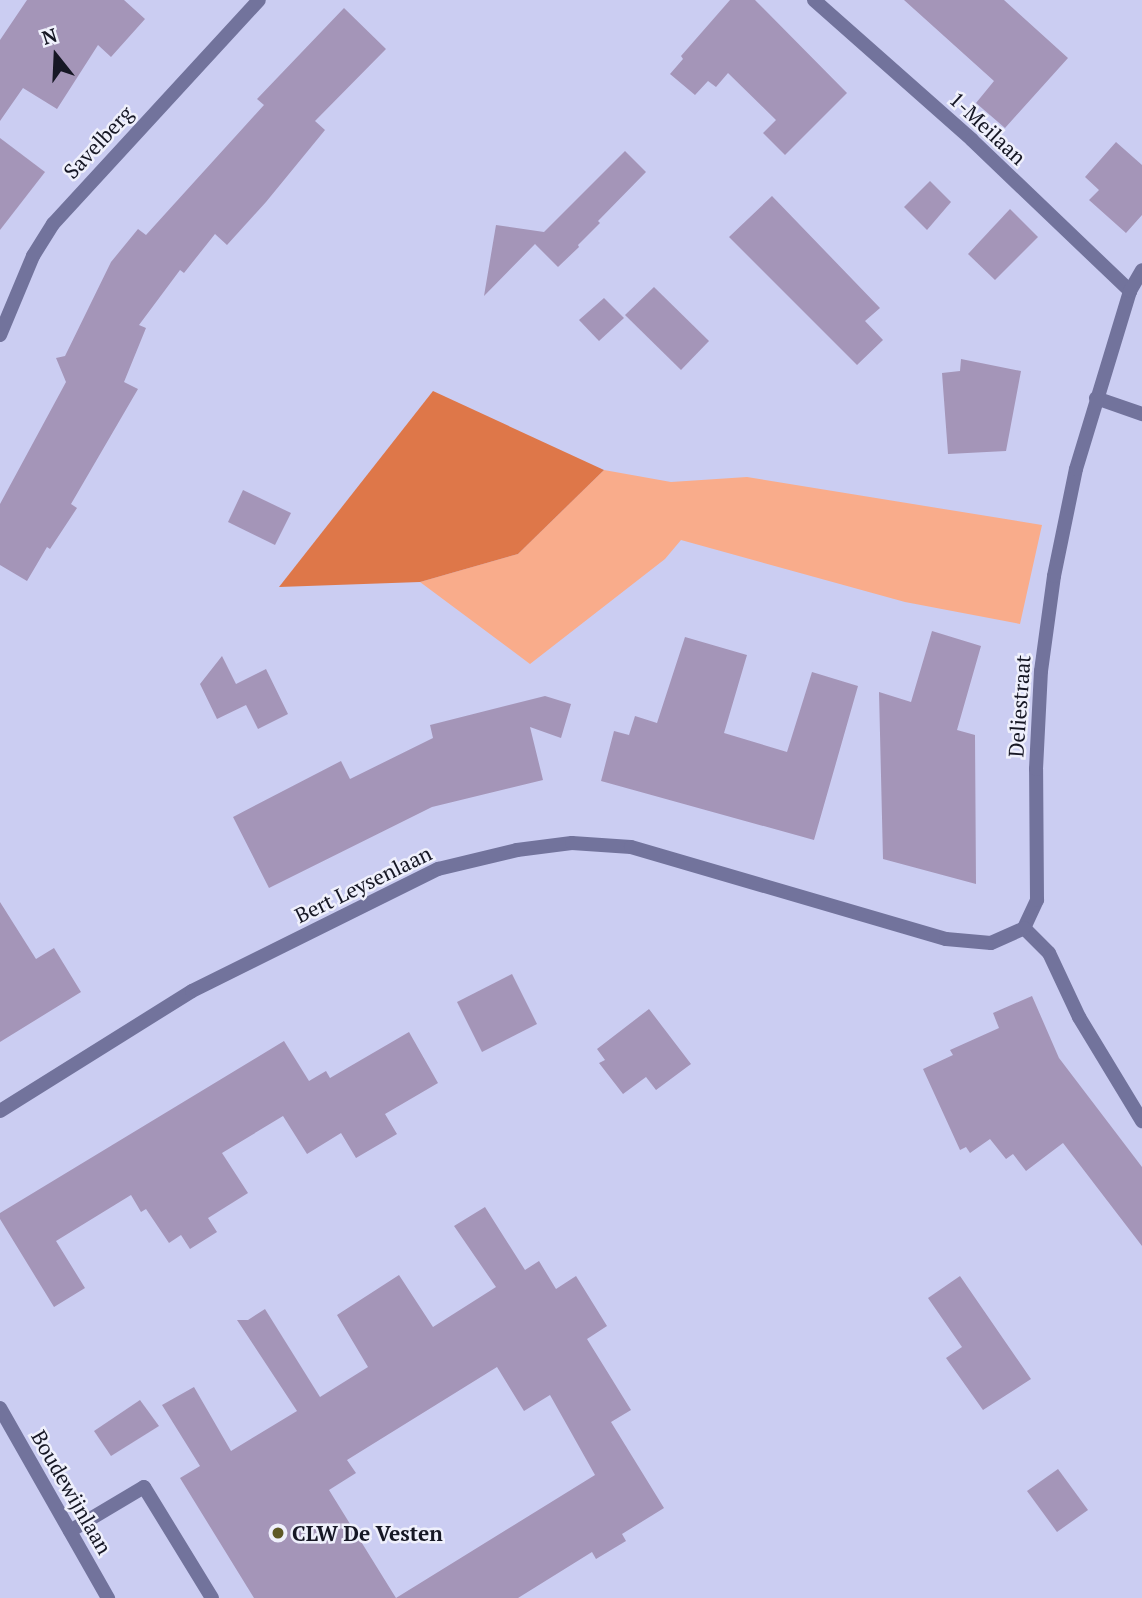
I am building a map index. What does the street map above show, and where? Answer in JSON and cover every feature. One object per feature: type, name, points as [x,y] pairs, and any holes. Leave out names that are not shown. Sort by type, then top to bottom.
[{"type":"street","name":"Savelberg","points":[[0,335],[33,256],[53,224],[259,0]]},
{"type":"street","name":"1-Meilaan","points":[[814,0],[972,140],[1130,291]]},
{"type":"street","name":"Deliestraat","points":[[1024,928],[1037,900],[1036,769],[1041,671],[1062,536],[1076,469],[1096,398],[1130,291],[1142,270]]},
{"type":"street","points":[[1096,398],[1142,414]]},
{"type":"street","name":"Bert Leysenlaan","points":[[0,1111],[192,991],[438,869],[517,850],[572,844],[631,847],[946,939],[991,943],[1024,928]]},
{"type":"street","points":[[1024,928],[1049,953],[1079,1017],[1142,1121]]},
{"type":"street","name":"Boudewijnlaan","points":[[0,1408],[108,1598]]},
{"type":"street","points":[[70,1531],[144,1487],[212,1598]]},
{"type":"shaded area","points":[[433,391],[604,470],[518,554],[420,582],[279,587]]},
{"type":"shaded area","points":[[604,470],[671,482],[747,477],[1042,525],[1020,624],[905,602],[681,540],[665,559],[530,664],[420,582],[518,554]]},
{"type":"building","points":[[27,0],[124,0],[145,19],[111,57],[98,45],[57,109],[23,88],[0,121],[0,40]]},
{"type":"building","points":[[730,0],[755,0],[847,93],[785,155],[763,133],[776,120],[728,73],[716,87],[708,81],[695,95],[670,74],[683,59],[681,56]]},
{"type":"building","points":[[904,0],[1004,0],[1068,58],[1005,128],[976,103],[994,81]]},
{"type":"building","points":[[344,8],[386,49],[315,121],[325,130],[266,202],[227,245],[215,234],[184,273],[180,270],[139,325],[146,328],[124,382],[138,389],[71,504],[77,508],[50,549],[47,547],[27,581],[0,565],[0,504],[66,382],[56,358],[65,356],[111,262],[138,229],[146,235],[264,105],[257,99]]},
{"type":"building","points":[[0,138],[45,172],[0,230]]},
{"type":"building","points":[[1116,142],[1142,165],[1142,215],[1126,233],[1089,200],[1099,190],[1085,177]]},
{"type":"building","points":[[625,151],[646,172],[598,221],[600,223],[579,247],[558,267],[535,244],[484,296],[496,225],[544,232]]},
{"type":"building","points":[[930,181],[951,202],[927,230],[904,207]]},
{"type":"building","points":[[772,196],[880,308],[865,321],[883,340],[857,365],[729,237]]},
{"type":"building","points":[[1010,209],[1038,237],[995,280],[968,254]]},
{"type":"building","points":[[654,287],[709,341],[681,370],[625,315]]},
{"type":"building","points":[[604,298],[624,318],[599,341],[579,320]]},
{"type":"building","points":[[961,359],[1021,371],[1006,451],[948,454],[942,373],[960,371]]},
{"type":"building","points":[[243,490],[291,513],[275,545],[228,522]]},
{"type":"building","points":[[932,631],[981,646],[957,730],[975,735],[976,884],[883,859],[879,692],[911,702]]},
{"type":"building","points":[[685,637],[747,655],[724,733],[787,752],[812,672],[858,686],[814,840],[601,781],[614,731],[629,735],[635,716],[657,723]]},
{"type":"building","points":[[222,656],[236,684],[266,669],[288,714],[258,729],[246,705],[217,719],[200,684]]},
{"type":"building","points":[[545,696],[571,704],[561,738],[530,727],[543,780],[432,807],[269,888],[233,817],[341,761],[350,779],[433,738],[430,725]]},
{"type":"building","points":[[0,902],[36,959],[54,948],[81,992],[0,1042]]},
{"type":"building","points":[[512,974],[537,1024],[482,1052],[457,1002]]},
{"type":"building","points":[[1032,996],[1059,1058],[1142,1167],[1142,1246],[1063,1143],[1026,1171],[1013,1154],[1006,1159],[990,1139],[970,1153],[966,1147],[960,1150],[923,1069],[953,1055],[950,1050],[999,1028],[993,1013]]},
{"type":"building","points":[[649,1009],[691,1064],[656,1090],[646,1077],[623,1094],[599,1063],[605,1060],[597,1049]]},
{"type":"building","points":[[409,1032],[438,1083],[385,1114],[397,1134],[356,1158],[341,1133],[307,1154],[283,1116],[222,1153],[248,1193],[208,1218],[217,1232],[190,1249],[181,1235],[169,1243],[146,1209],[141,1212],[131,1195],[56,1241],[85,1288],[54,1307],[0,1219],[0,1213],[284,1041],[309,1081],[326,1071],[330,1078]]},
{"type":"building","points":[[485,1207],[525,1270],[539,1261],[556,1289],[576,1276],[607,1326],[587,1339],[631,1410],[611,1422],[664,1508],[622,1534],[626,1541],[596,1559],[592,1552],[518,1598],[254,1598],[180,1478],[200,1466],[162,1405],[194,1387],[231,1451],[297,1411],[237,1320],[248,1320],[265,1309],[320,1397],[368,1367],[337,1315],[399,1275],[433,1327],[496,1287],[454,1226]],"holes":[[[497,1367],[524,1411],[550,1395],[595,1475],[396,1598],[329,1490],[356,1473],[347,1460]]]},
{"type":"building","points":[[960,1276],[1031,1379],[983,1410],[946,1358],[962,1347],[928,1298]]},
{"type":"building","points":[[140,1400],[159,1426],[111,1456],[94,1431]]},
{"type":"building","points":[[1058,1469],[1088,1510],[1057,1532],[1027,1491]]},
{"type":"place","name":"CLW De Vesten","points":[[278,1533]]}]
